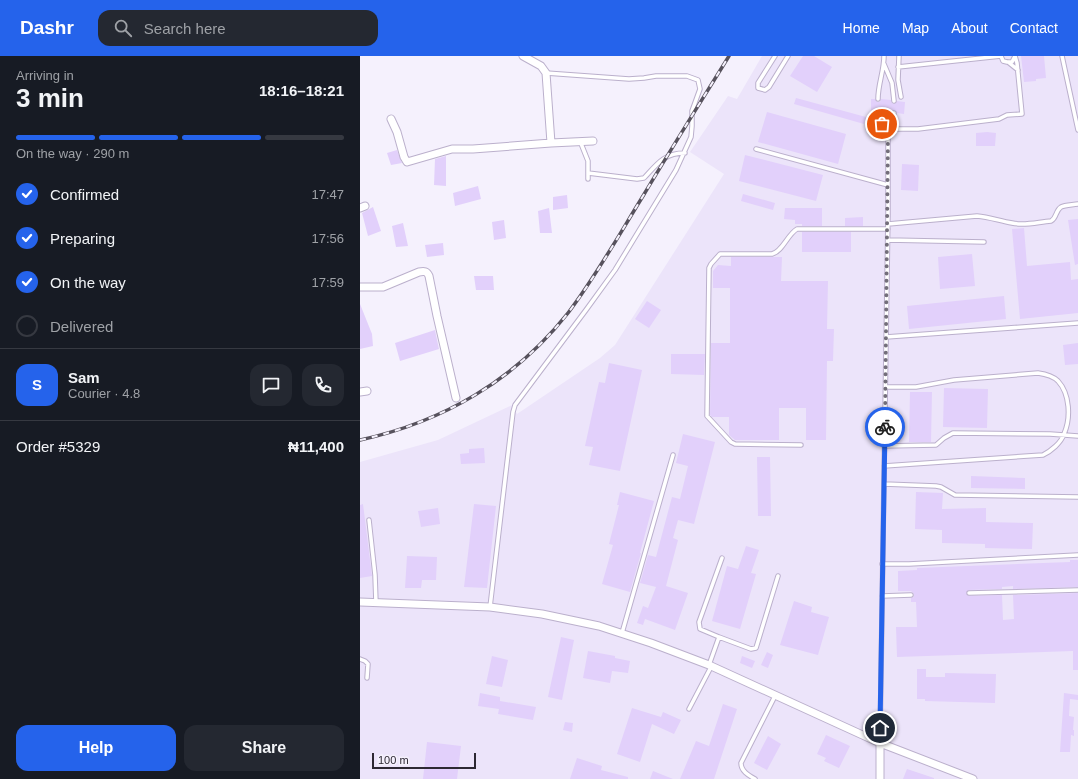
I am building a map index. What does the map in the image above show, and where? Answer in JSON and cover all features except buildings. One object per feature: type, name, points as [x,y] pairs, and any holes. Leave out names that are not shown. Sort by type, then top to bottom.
[{"type":"street","points":[[523,56],[541,66],[546,73],[551,143]]},
{"type":"street","points":[[391,119],[397,132],[404,158],[407,162],[452,149],[593,141]]},
{"type":"street","points":[[360,287],[383,287],[419,272],[427,272],[456,398]]},
{"type":"street","points":[[360,602],[490,607],[576,620],[622,632],[710,666],[880,743],[973,779]]},
{"type":"street","points":[[880,743],[880,779]]},
{"type":"lane","points":[[775,56],[758,83],[758,88],[762,90],[769,87],[788,56]]},
{"type":"lane","points":[[878,99],[879,82],[884,64],[884,56]]},
{"type":"lane","points":[[899,56],[898,80],[901,97]]},
{"type":"lane","points":[[898,67],[1001,56],[1003,60],[1018,70]]},
{"type":"lane","points":[[1008,62],[1014,60],[1015,56]]},
{"type":"lane","points":[[872,129],[918,129],[999,119],[1007,115],[1022,114],[1018,70],[1015,56]]},
{"type":"lane","points":[[1062,56],[1078,130]]},
{"type":"lane","points":[[884,64],[892,83],[894,101]]},
{"type":"lane","points":[[490,607],[515,405],[615,270],[676,170],[691,137],[692,111],[700,89],[698,80],[687,76],[656,76],[629,79],[546,73]]},
{"type":"lane","points":[[878,111],[879,118],[888,134]]},
{"type":"lane","points":[[880,743],[888,240],[888,134],[894,113]]},
{"type":"lane","points":[[580,142],[588,161],[588,178]]},
{"type":"lane","points":[[756,149],[888,185]]},
{"type":"lane","points":[[588,173],[637,179],[644,178],[658,162],[676,153],[685,152]]},
{"type":"lane","points":[[888,224],[977,216],[1024,224],[1050,221],[1054,219],[1061,207],[1078,204]]},
{"type":"lane","points":[[801,445],[735,444],[731,442],[707,416],[710,264],[720,254],[776,253],[791,234],[797,229],[888,229]]},
{"type":"lane","points":[[888,240],[984,242]]},
{"type":"lane","points":[[886,337],[1078,323]]},
{"type":"lane","points":[[884,466],[1043,456],[1053,449],[1064,435],[1068,423],[1067,403],[1064,391],[1058,381],[1046,374],[1013,374],[954,380],[916,387],[886,387]]},
{"type":"lane","points":[[884,446],[936,445],[953,433],[1078,436]]},
{"type":"lane","points":[[622,632],[673,455]]},
{"type":"lane","points":[[884,484],[936,486],[941,487],[955,495],[1078,497]]},
{"type":"lane","points":[[369,520],[376,575],[376,602]]},
{"type":"lane","points":[[882,564],[933,563],[1078,555]]},
{"type":"lane","points":[[722,558],[699,622],[700,629],[719,638],[751,649],[756,648],[778,576]]},
{"type":"lane","points":[[969,593],[1078,590]]},
{"type":"lane","points":[[882,596],[911,595]]},
{"type":"lane","points":[[689,709],[710,666],[719,638]]},
{"type":"lane","points":[[360,659],[368,664],[367,678]]},
{"type":"lane","points":[[755,779],[744,771],[741,763],[775,696]]},
{"type":"shaded area","points":[[762,56],[1078,56],[1078,779],[360,779],[360,462],[438,440],[512,405],[517,414],[600,358],[615,345],[724,174],[690,152],[728,96],[737,99]]},
{"type":"railway","points":[[360,440],[391,432],[448,410],[501,378],[525,359],[547,337],[568,313],[598,270],[729,56]]},
{"type":"way so far","points":[[882,124],[888,134],[885,427]]},
{"type":"route","points":[[880,728],[885,427]]}]
